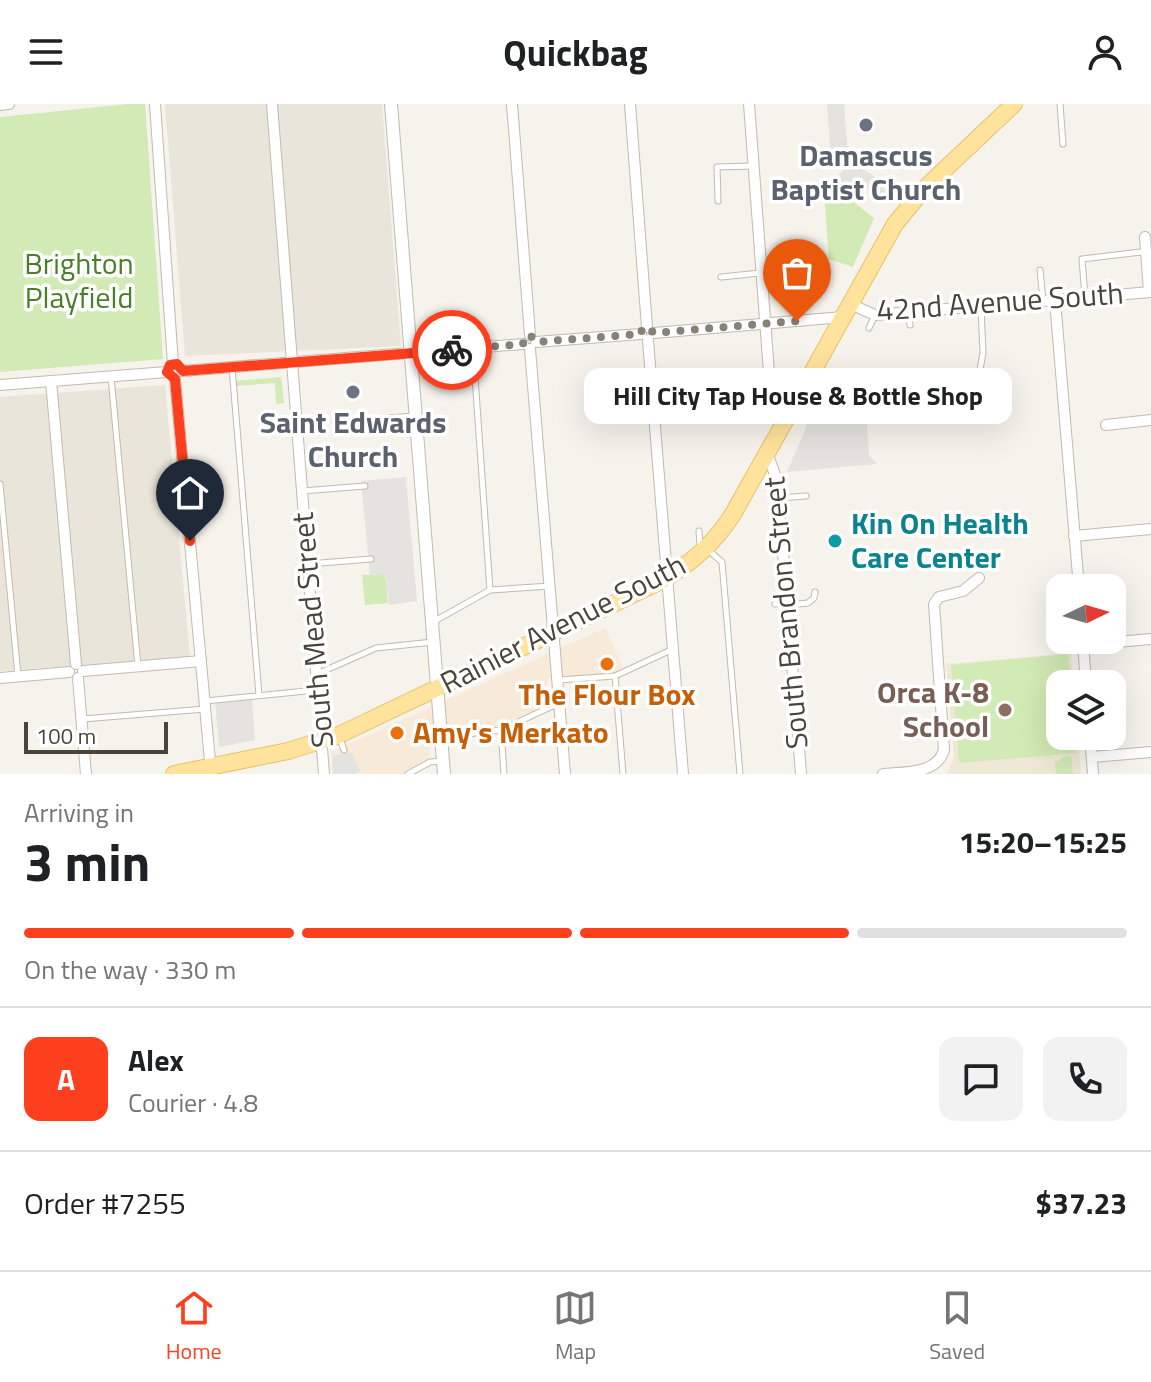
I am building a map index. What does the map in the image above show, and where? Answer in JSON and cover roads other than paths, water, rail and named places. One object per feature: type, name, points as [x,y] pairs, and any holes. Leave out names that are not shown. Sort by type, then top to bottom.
[{"type":"main road","name":"Rainier Avenue South","points":[[174,774],[211,770],[321,741],[341,742],[438,688],[667,577],[703,551],[733,514],[801,392],[822,370],[847,311],[902,201],[1014,104]]},
{"type":"street","points":[[0,105],[9,104]]},
{"type":"street","points":[[155,104],[174,371],[201,661],[212,732],[211,770]]},
{"type":"street","name":"South Mead Street","points":[[272,104],[324,774]]},
{"type":"street","points":[[391,104],[416,416],[416,481],[433,622],[444,767]]},
{"type":"street","points":[[512,104],[554,632],[562,666],[558,680],[565,774]]},
{"type":"street","points":[[630,104],[683,774]]},
{"type":"street","points":[[749,104],[771,400],[784,422]]},
{"type":"street","points":[[1145,237],[1150,292]]},
{"type":"street","name":"42nd Avenue South","points":[[0,385],[765,324],[847,311],[875,315],[1150,292]]},
{"type":"street","points":[[1055,300],[1078,574]]},
{"type":"street","points":[[51,381],[86,774]]},
{"type":"street","points":[[1106,425],[1151,420]]},
{"type":"street","name":"South Brandon Street","points":[[767,453],[777,480],[779,498],[781,586],[787,603],[801,774]]},
{"type":"street","points":[[1074,536],[1151,529]]},
{"type":"street","points":[[883,774],[923,771],[938,764],[944,750],[933,610],[939,597],[963,591],[979,578]]},
{"type":"street","points":[[1126,640],[1151,639]]},
{"type":"street","points":[[0,678],[201,661]]},
{"type":"street","points":[[1091,750],[1093,774]]},
{"type":"street","points":[[1092,757],[1151,752]]},
{"type":"lane","points":[[1060,104],[1063,144]]},
{"type":"lane","points":[[718,201],[717,167],[754,166]]},
{"type":"lane","points":[[1085,297],[1082,259],[1141,252]]},
{"type":"lane","points":[[1040,270],[1043,301]]},
{"type":"lane","points":[[721,277],[762,273]]},
{"type":"lane","points":[[976,391],[983,353],[981,306]]},
{"type":"lane","points":[[908,312],[910,325]]},
{"type":"lane","points":[[869,328],[875,315]]},
{"type":"lane","points":[[473,348],[490,590]]},
{"type":"lane","points":[[232,366],[259,695]]},
{"type":"lane","points":[[111,376],[138,667]]},
{"type":"lane","points":[[801,392],[826,405]]},
{"type":"lane","points":[[335,422],[416,416]]},
{"type":"lane","points":[[0,484],[18,676]]},
{"type":"lane","points":[[302,491],[365,486]]},
{"type":"lane","points":[[779,498],[806,496]]},
{"type":"lane","points":[[699,531],[703,551],[722,562],[740,774]]},
{"type":"lane","points":[[307,565],[371,559]]},
{"type":"lane","points":[[433,622],[490,590],[551,586]]},
{"type":"lane","points":[[775,604],[808,603],[815,592]]},
{"type":"lane","points":[[727,610],[735,609]]},
{"type":"lane","points":[[316,674],[376,648],[434,642]]},
{"type":"lane","points":[[558,680],[615,676],[672,650]]},
{"type":"lane","points":[[615,676],[623,774]]},
{"type":"lane","points":[[81,719],[208,709],[259,695],[317,690]]},
{"type":"lane","points":[[441,737],[501,730],[560,703]]},
{"type":"lane","points":[[501,730],[504,774]]},
{"type":"lane","points":[[408,774],[430,762],[444,767]]},
{"type":"place","name":"Damascus Baptist Church","points":[[866,125]]},
{"type":"place","name":"Hill City Tap House & Bottle Shop","points":[[797,321]]},
{"type":"place","name":"Saint Edwards Church","points":[[353,392]]},
{"type":"place","name":"Kin On Health Care Center","points":[[835,541]]},
{"type":"place","name":"The Flour Box","points":[[607,664]]},
{"type":"place","name":"Orca K-8 School","points":[[1005,710]]},
{"type":"place","name":"Amy's Merkato","points":[[397,733]]},
{"type":"park label","name":"Brighton Playfield","points":[[79,281]]}]
